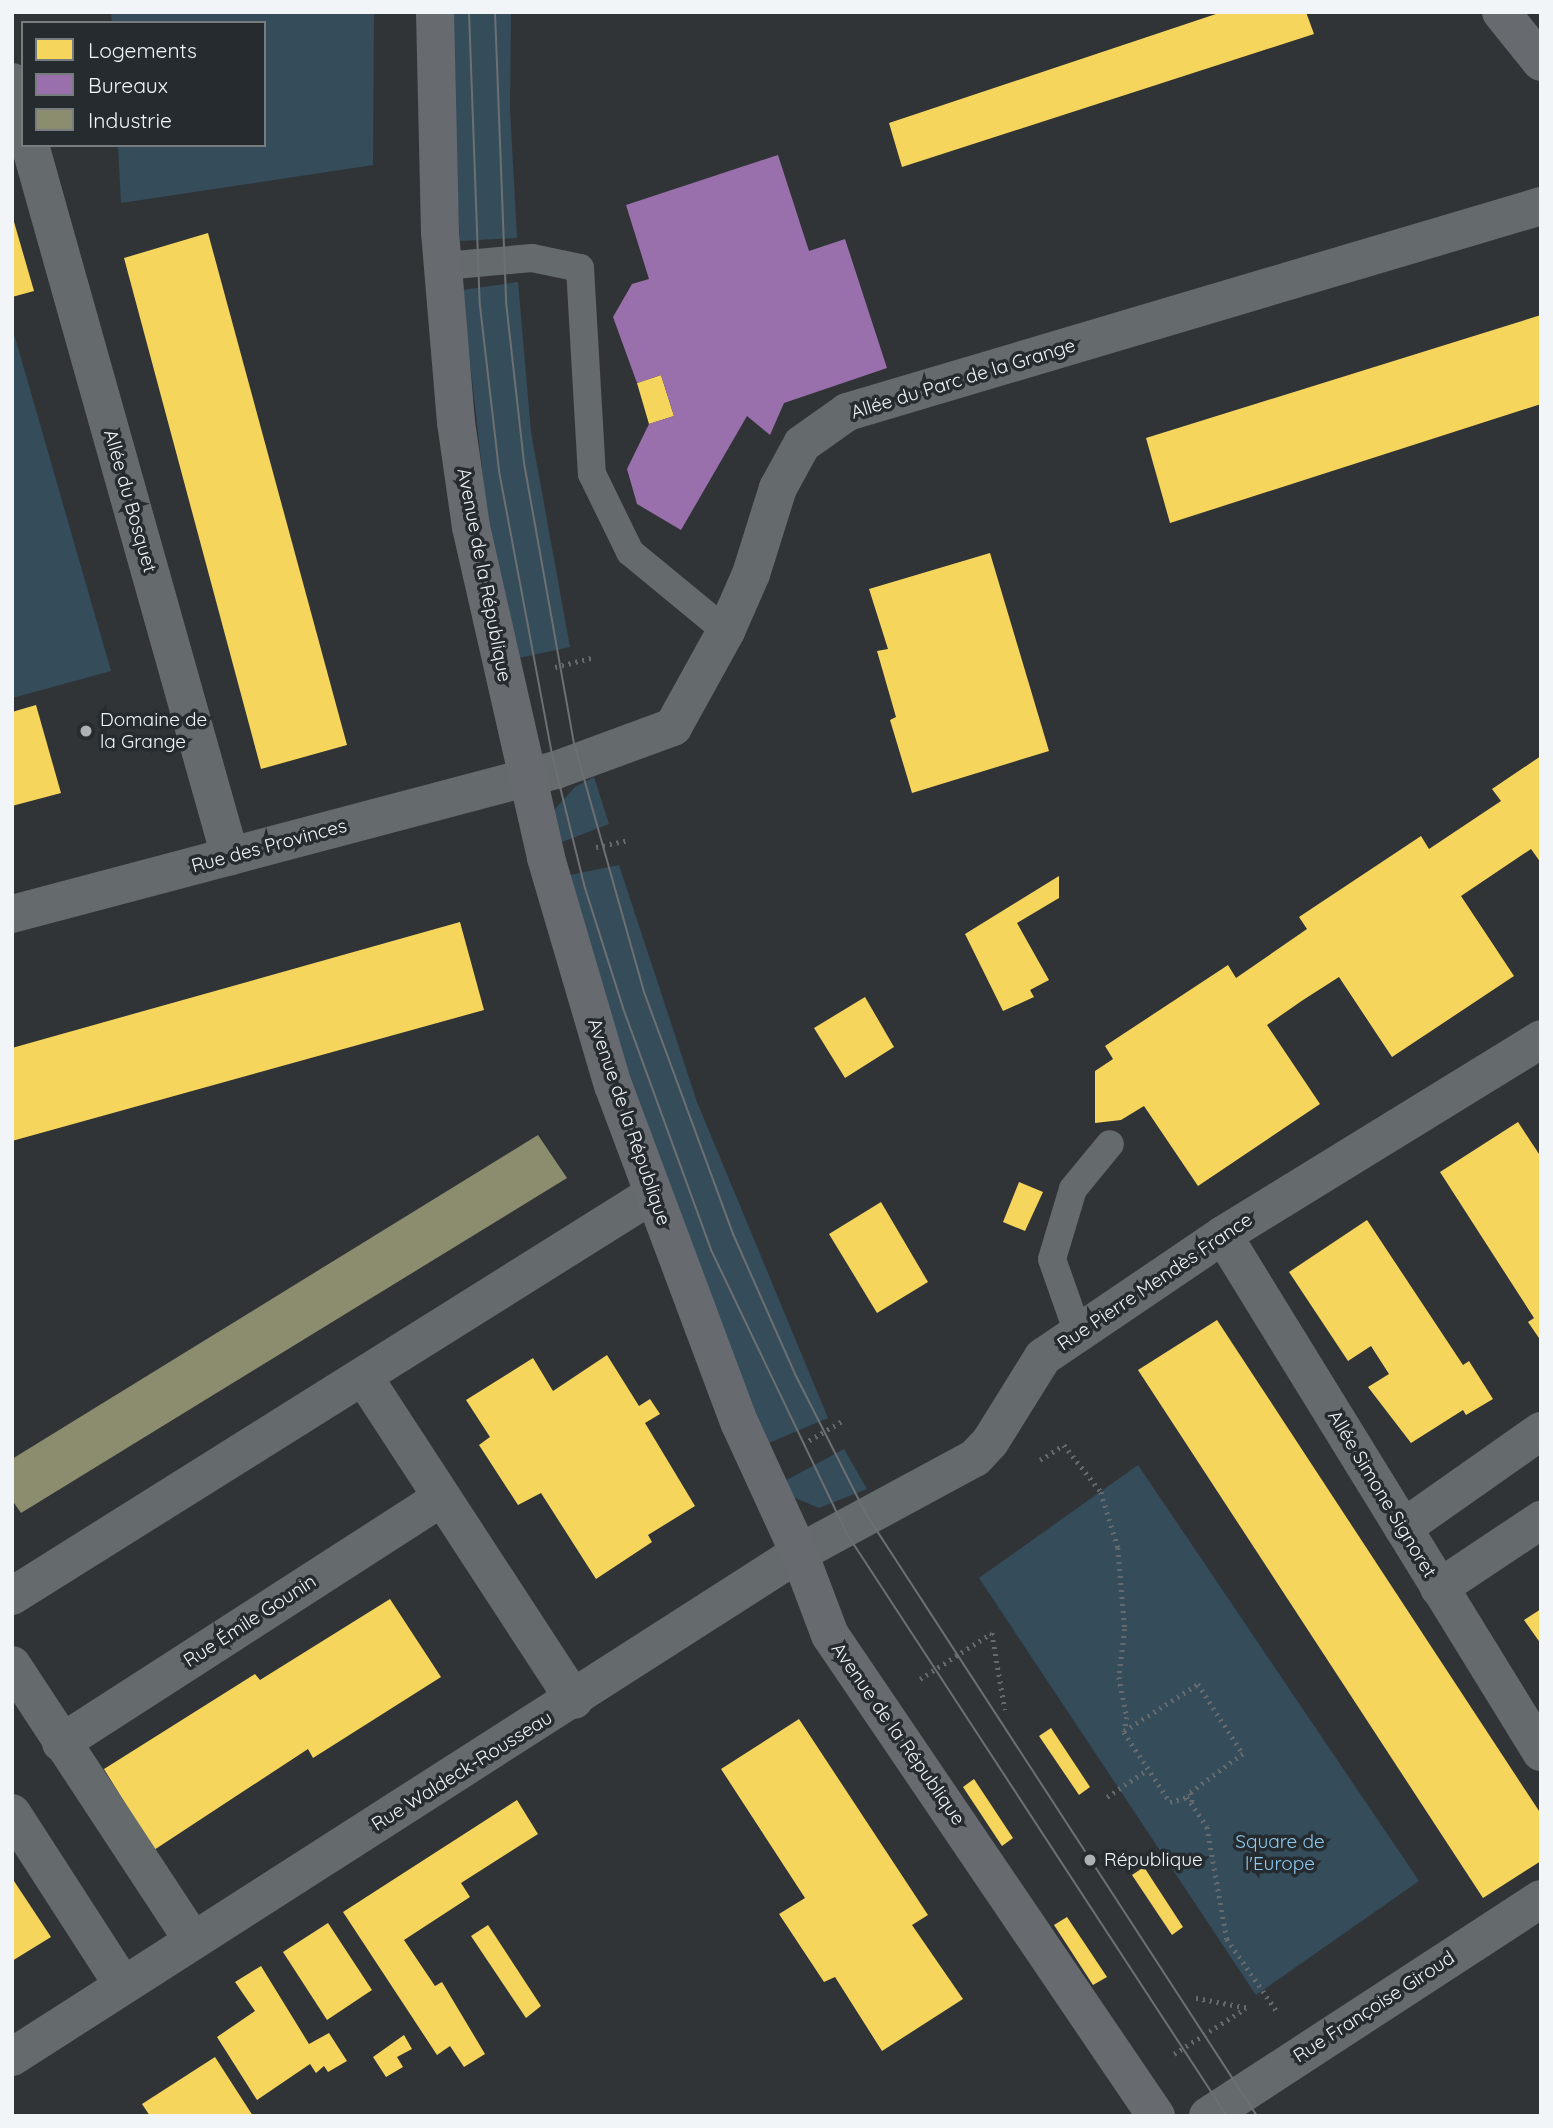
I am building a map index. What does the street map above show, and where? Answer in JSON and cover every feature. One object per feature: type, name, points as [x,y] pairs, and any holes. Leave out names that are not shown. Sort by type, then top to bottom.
[{"type":"street","name":"Avenue de la République","points":[[435,12],[444,266],[456,422],[471,527],[526,778],[570,948],[653,1194],[740,1424],[799,1553],[830,1635],[1156,2116]]},
{"type":"street","points":[[1501,12],[1541,62]]},
{"type":"street","points":[[12,82],[21,112]]},
{"type":"street","name":"Allée du Bosquet","points":[[31,147],[230,856]]},
{"type":"street","name":"Allée du Parc de la Grange","points":[[526,778],[610,754],[673,727],[726,631],[751,574],[778,488],[802,444],[848,412],[1541,206]]},
{"type":"street","name":"Rue des Provinces","points":[[12,914],[526,778]]},
{"type":"street","name":"Rue Pierre Mendès France","points":[[799,1553],[975,1458],[990,1442],[1042,1357],[1223,1235],[1537,1050]]},
{"type":"street","points":[[12,1596],[365,1379],[653,1194]]},
{"type":"street","name":"Allée Simone Signoret","points":[[1223,1235],[1541,1752]]},
{"type":"street","points":[[365,1379],[439,1499],[573,1700]]},
{"type":"street","points":[[1403,1528],[1541,1431]]},
{"type":"street","name":"Rue Émile Gounin","points":[[61,1742],[439,1499]]},
{"type":"street","points":[[1439,1588],[1541,1520]]},
{"type":"street","name":"Rue Waldeck-Rousseau","points":[[12,2057],[799,1553]]},
{"type":"street","points":[[12,1665],[193,1941]]},
{"type":"street","points":[[12,1813],[124,1985]]},
{"type":"street","name":"Rue Françoise Giroud","points":[[1208,2116],[1541,1899]]},
{"type":"lane","points":[[444,266],[532,258],[580,268],[592,474],[630,552],[726,631]]},
{"type":"lane","points":[[1078,1333],[1052,1259],[1073,1189],[1110,1144]]},
{"type":"path","points":[[1101,1492],[1118,1548],[1125,1629],[1119,1677],[1127,1717],[1124,1732],[1170,1802],[1187,1797],[1207,1827],[1227,1939],[1263,1990]]},
{"type":"path","points":[[882,1711],[905,1689],[992,1633],[1005,1710]]},
{"type":"path","points":[[1124,1732],[1198,1684],[1243,1754],[1191,1793],[1194,1807]]},
{"type":"path","points":[[1107,1797],[1147,1770]]},
{"type":"path","points":[[1131,2079],[1246,2007],[1194,1998]]},
{"type":"green space","points":[[111,12],[374,12],[373,165],[121,203],[118,147],[266,147],[266,21],[112,21]]},
{"type":"green space","points":[[447,12],[511,12],[510,110],[517,238],[460,241]]},
{"type":"green space","points":[[518,282],[531,432],[570,647],[519,658],[492,558],[462,290]]},
{"type":"green space","points":[[12,327],[111,671],[12,698]]},
{"type":"green space","points":[[594,777],[609,824],[557,844],[555,809],[575,787]]},
{"type":"green space","points":[[619,865],[697,1102],[828,1418],[764,1445],[594,983],[565,876]]},
{"type":"green space","points":[[844,1449],[867,1489],[819,1508],[793,1497],[783,1482]]},
{"type":"green space","name":"Square de l'Europe","points":[[1138,1465],[1419,1881],[1256,1995],[979,1578]]},
{"type":"building: Logements","points":[[1222,12],[1306,12],[1314,34],[902,167],[889,123]]},
{"type":"building: Logements","points":[[12,215],[34,291],[12,297]]},
{"type":"building: Logements","points":[[208,233],[347,745],[261,769],[124,258]]},
{"type":"building: Logements","points":[[1541,315],[1541,404],[1170,523],[1146,438]]},
{"type":"building: Logements","points":[[661,375],[674,416],[649,424],[637,383]]},
{"type":"building: Logements","points":[[990,553],[1049,751],[912,793],[890,720],[896,717],[877,651],[888,649],[869,589]]},
{"type":"building: Logements","points":[[36,705],[61,793],[12,806],[12,712]]},
{"type":"building: Logements","points":[[1541,756],[1541,863],[1531,849],[1461,896],[1514,976],[1392,1057],[1339,977],[1303,1000],[1267,1025],[1320,1104],[1198,1186],[1144,1106],[1121,1120],[1095,1123],[1095,1071],[1113,1059],[1105,1046],[1228,965],[1236,978],[1307,929],[1299,917],[1421,836],[1429,849],[1501,801],[1492,789]]},
{"type":"building: Logements","points":[[1059,876],[1059,898],[1017,923],[1049,980],[1030,990],[1034,997],[1003,1011],[965,934]]},
{"type":"building: Logements","points":[[460,922],[484,1010],[12,1141],[12,1048]]},
{"type":"building: Logements","points":[[865,997],[894,1047],[845,1078],[814,1028]]},
{"type":"building: Logements","points":[[1518,1122],[1541,1157],[1541,1341],[1528,1322],[1534,1318],[1440,1172]]},
{"type":"building: Logements","points":[[1019,1182],[1043,1192],[1025,1231],[1003,1222]]},
{"type":"building: Logements","points":[[881,1202],[928,1282],[877,1313],[829,1234]]},
{"type":"building: Logements","points":[[1367,1220],[1463,1365],[1469,1361],[1493,1399],[1466,1415],[1463,1410],[1411,1443],[1368,1387],[1389,1374],[1371,1346],[1348,1361],[1289,1272]]},
{"type":"building: Logements","points":[[1217,1320],[1541,1814],[1541,1861],[1483,1898],[1138,1370]]},
{"type":"building: Logements","points":[[607,1355],[639,1406],[650,1399],[660,1414],[645,1423],[695,1506],[648,1535],[652,1542],[596,1579],[541,1493],[518,1505],[479,1445],[490,1437],[466,1400],[533,1358],[553,1391]]},
{"type":"building: Logements","points":[[390,1599],[441,1677],[313,1758],[308,1749],[154,1850],[104,1769],[255,1674],[260,1680]]},
{"type":"building: Logements","points":[[1541,1609],[1541,1644],[1524,1620]]},
{"type":"building: Logements","points":[[799,1719],[928,1915],[912,1925],[963,1999],[882,2051],[835,1977],[824,1982],[779,1914],[805,1898],[721,1769]]},
{"type":"building: Logements","points":[[1051,1728],[1090,1787],[1079,1795],[1039,1736]]},
{"type":"building: Logements","points":[[974,1779],[1013,1838],[1002,1846],[963,1787]]},
{"type":"building: Logements","points":[[517,1800],[538,1834],[461,1883],[470,1897],[404,1940],[435,1986],[442,1982],[485,2054],[464,2067],[450,2046],[437,2055],[343,1912]]},
{"type":"building: Logements","points":[[1144,1867],[1183,1927],[1172,1935],[1132,1875]]},
{"type":"building: Logements","points":[[12,1878],[51,1937],[12,1961]]},
{"type":"building: Logements","points":[[1067,1917],[1107,1977],[1093,1985],[1054,1925]]},
{"type":"building: Logements","points":[[328,1923],[372,1990],[327,2020],[283,1952]]},
{"type":"building: Logements","points":[[488,1925],[541,2006],[526,2018],[471,1936]]},
{"type":"building: Logements","points":[[261,1966],[309,2044],[329,2033],[347,2061],[328,2072],[324,2066],[316,2073],[310,2064],[257,2100],[217,2037],[255,2011],[235,1982]]},
{"type":"building: Logements","points":[[404,2035],[412,2049],[397,2057],[403,2067],[386,2077],[373,2057]]},
{"type":"building: Logements","points":[[215,2057],[253,2116],[150,2116],[142,2104]]},
{"type":"building: Bureaux","points":[[778,155],[809,251],[845,239],[887,368],[784,403],[770,435],[747,416],[681,530],[637,504],[627,469],[649,424],[674,416],[661,375],[637,383],[613,317],[632,284],[649,279],[626,205]]},
{"type":"building: Industrie","points":[[538,1135],[567,1178],[21,1513],[12,1500],[12,1459]]},
{"type":"tram line","points":[[469,12],[480,306],[499,471],[552,754],[585,888],[623,1008],[711,1250],[847,1534],[1227,2116]]},
{"type":"tram line","points":[[495,12],[506,302],[524,463],[574,743],[644,992],[733,1234],[795,1374],[866,1514],[1257,2116]]},
{"type":"place","name":"Domaine de la Grange","points":[[86,731]]},
{"type":"place","name":"République","points":[[1090,1860]]}]
